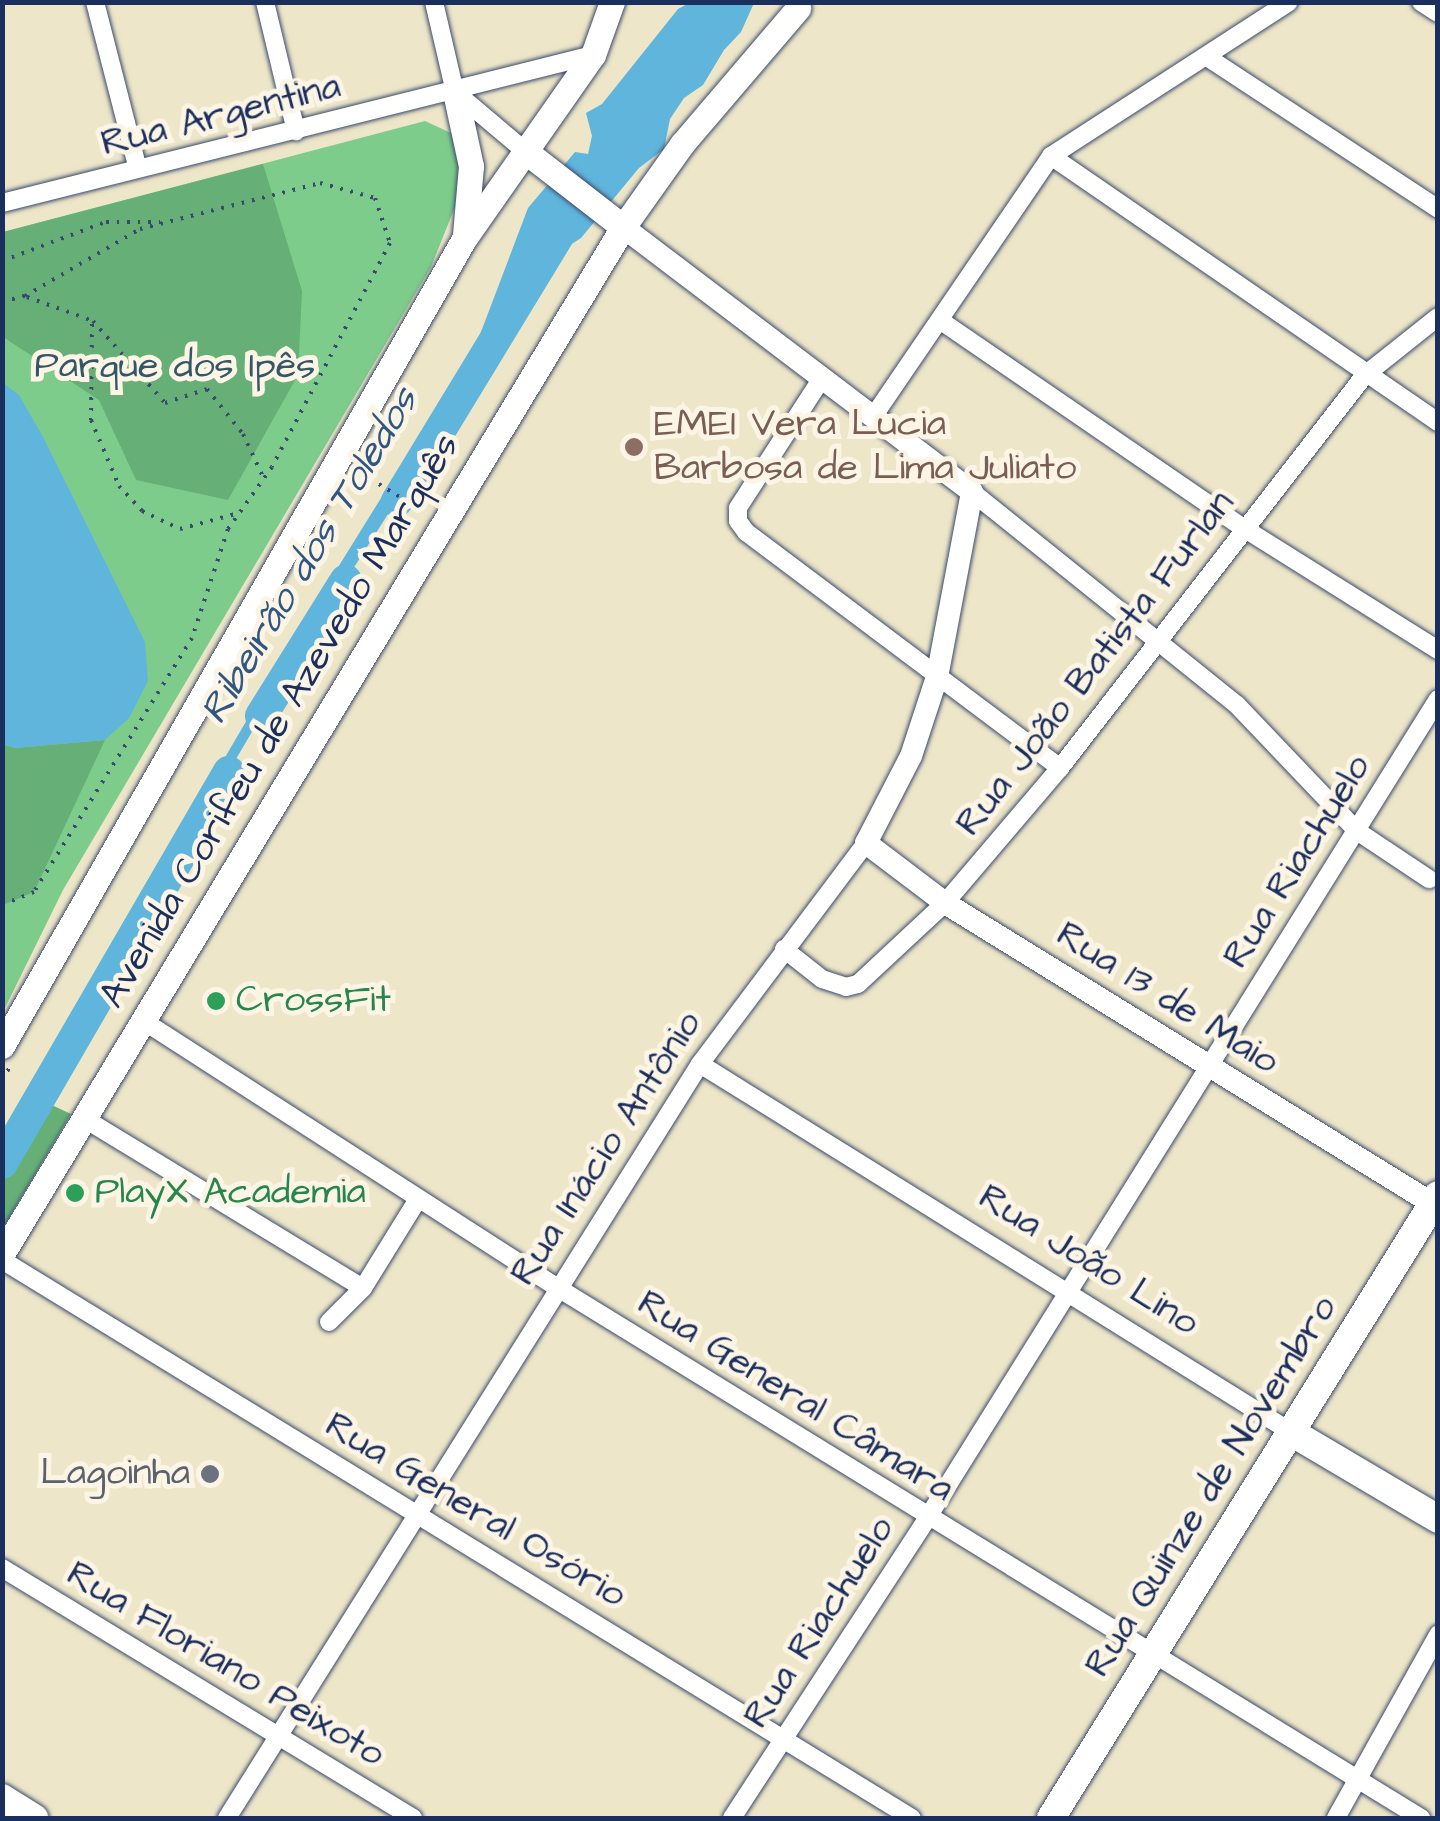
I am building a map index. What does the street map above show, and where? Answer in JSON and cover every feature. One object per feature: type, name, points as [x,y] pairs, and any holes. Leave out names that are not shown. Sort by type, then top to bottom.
[{"type":"main road","name":"Avenida Corifeu de Azevedo Marquês","points":[[2,1046],[464,240],[532,157],[593,56],[612,2]]},
{"type":"main road","name":"Avenida Corifeu de Azevedo Marquês","points":[[2,1257],[615,222],[798,4]]},
{"type":"main road","points":[[455,92],[471,166],[464,240]]},
{"type":"main road","points":[[532,157],[615,222]]},
{"type":"main road","name":"Rua Quinze de Novembro","points":[[1051,1818],[1436,1202]]},
{"type":"main road","name":"Rua João Lino","points":[[1291,1432],[1438,1518]]},
{"type":"main road","points":[[2,1798],[34,1818]]},
{"type":"street","points":[[95,2],[138,170]]},
{"type":"street","points":[[265,2],[296,131]]},
{"type":"street","points":[[434,2],[455,92],[532,157]]},
{"type":"street","points":[[873,417],[1051,156],[1289,2]]},
{"type":"street","points":[[1422,2],[1438,13]]},
{"type":"street","name":"Rua Argentina","points":[[2,202],[593,56]]},
{"type":"street","points":[[1207,57],[1438,209]]},
{"type":"street","points":[[1051,156],[1438,422]]},
{"type":"street","points":[[615,222],[972,492],[1160,642],[1236,705],[1357,830],[1429,879]]},
{"type":"street","name":"Rua João Batista Furlan","points":[[784,949],[822,980],[846,987],[858,984],[946,903],[1160,642],[1365,375],[1438,316]]},
{"type":"street","points":[[942,321],[1245,529],[1438,650]]},
{"type":"street","points":[[822,378],[738,508],[738,521],[746,532],[1060,768]]},
{"type":"street","name":"Rua Inácio Antônio","points":[[227,1818],[700,1064],[866,842],[911,756],[937,677],[972,492]]},
{"type":"street","name":"Rua Riachuelo","points":[[732,1818],[928,1517],[1438,699]]},
{"type":"street","name":"Rua 13 de Maio","points":[[866,842],[946,903],[1436,1202]]},
{"type":"street","name":"Rua General Câmara","points":[[142,1020],[558,1288],[1150,1656],[1421,1818]]},
{"type":"street","name":"Rua João Lino","points":[[700,1064],[1291,1432]]},
{"type":"street","points":[[86,1119],[363,1288]]},
{"type":"street","points":[[329,1322],[363,1288],[418,1198]]},
{"type":"street","name":"Rua General Osório","points":[[2,1257],[912,1818]]},
{"type":"street","name":"Rua Floriano Peixoto","points":[[2,1568],[413,1818]]},
{"type":"street","points":[[1336,1818],[1438,1635]]},
{"type":"path","points":[[2,302],[25,296],[140,229],[320,183],[375,198],[390,243],[264,478],[228,528],[192,638],[34,892],[2,905]]},
{"type":"path","points":[[2,261],[106,222],[164,222]]},
{"type":"path","points":[[25,296],[92,321],[165,403],[206,389],[243,434],[264,478]]},
{"type":"path","points":[[92,321],[91,420],[120,486],[142,511],[180,528],[239,514]]},
{"type":"path","points":[[360,473],[416,507]]},
{"type":"green space","name":"Parque dos Ipês","points":[[425,121],[451,133],[462,157],[455,207],[431,267],[63,890],[3,1012],[3,232]]},
{"type":"green space","points":[[263,164],[302,291],[298,375],[228,500],[136,480],[99,400],[3,337],[3,232]]},
{"type":"green space","points":[[105,740],[34,892],[3,905],[2,744],[15,748]]},
{"type":"green space","points":[[41,1100],[71,1114],[3,1228],[3,1163]]},
{"type":"water","points":[[689,3],[754,3],[741,32],[724,50],[703,85],[684,98],[670,119],[664,149],[639,168],[581,238],[539,265],[420,464],[284,677],[53,1072],[132,916],[309,614],[476,345],[528,208],[575,152],[588,154],[592,136],[586,113],[602,104],[678,9]]},
{"type":"water","points":[[3,383],[19,395],[43,437],[145,642],[148,681],[129,718],[105,740],[15,748],[3,744]]},
{"type":"waterway","name":"Ribeirão dos Toledos","points":[[397,501],[561,231]]},
{"type":"waterway","name":"Ribeirão dos Toledos","points":[[261,716],[346,580]]},
{"type":"waterway","name":"Ribeirão dos Toledos","points":[[2,1163],[229,772]]},
{"type":"place","name":"EMEI Vera Lucia Barbosa de Lima Juliato","points":[[634,447]]},
{"type":"place","name":"CrossFit","points":[[216,1001]]},
{"type":"place","name":"PlayX Academia","points":[[75,1193]]},
{"type":"place","name":"Lagoinha","points":[[210,1474]]}]
